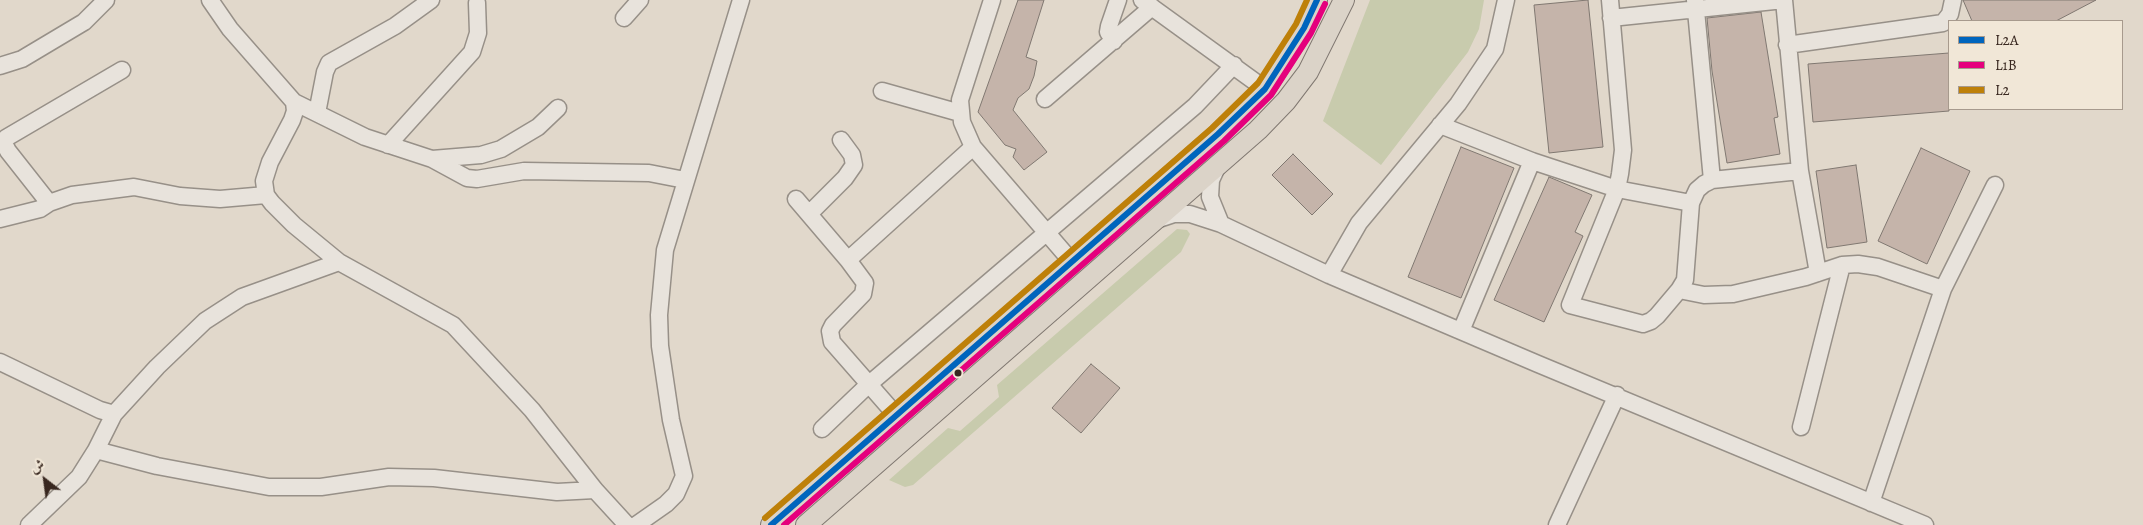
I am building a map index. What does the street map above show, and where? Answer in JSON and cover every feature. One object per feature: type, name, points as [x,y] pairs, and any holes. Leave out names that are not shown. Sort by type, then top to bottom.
[{"type":"main road","points":[[771,525],[895,414],[1218,134],[1265,89],[1304,28],[1317,0]]},
{"type":"main road","points":[[806,525],[1258,130],[1286,101],[1308,72],[1344,0]]},
{"type":"street","points":[[0,66],[22,59],[84,22],[106,0]]},
{"type":"street","points":[[210,0],[230,29],[294,102],[365,137],[432,159],[467,178],[477,179],[524,172],[648,173],[685,180]]},
{"type":"street","points":[[317,113],[325,72],[329,63],[395,26],[431,0]]},
{"type":"street","points":[[624,18],[640,0]]},
{"type":"street","points":[[636,525],[666,504],[676,494],[684,476],[664,381],[659,315],[665,250],[741,0]]},
{"type":"street","points":[[992,0],[960,100],[960,112],[973,147],[1072,262]]},
{"type":"street","points":[[1114,41],[1108,32],[1118,0]]},
{"type":"street","points":[[1329,275],[1358,223],[1458,104],[1496,49],[1506,0]]},
{"type":"street","points":[[1610,0],[1623,150],[1617,190],[1570,305],[1643,324],[1657,316],[1679,290],[1684,280],[1691,203],[1697,190],[1712,180],[1800,171]]},
{"type":"street","points":[[1611,18],[1695,4],[1784,0],[1800,171],[1818,273]]},
{"type":"street","points":[[1787,45],[1943,23],[1950,14],[1953,0]]},
{"type":"street","points":[[388,145],[472,52],[478,33],[477,3]]},
{"type":"street","points":[[1045,98],[1114,41],[1147,4],[1265,89]]},
{"type":"street","points":[[1695,4],[1712,180]]},
{"type":"street","points":[[822,429],[868,385],[1195,106],[1234,65]]},
{"type":"street","points":[[49,203],[8,151],[4,143],[6,138],[122,70]]},
{"type":"street","points":[[882,91],[960,112]]},
{"type":"street","points":[[294,102],[295,112],[292,120],[270,162],[264,181],[266,195],[294,226],[339,262],[453,325],[532,410],[595,490],[626,525]]},
{"type":"street","points":[[432,159],[472,156],[501,149],[538,127],[558,108]]},
{"type":"street","points":[[1440,125],[1532,161],[1617,190],[1691,203]]},
{"type":"street","points":[[809,214],[845,178],[854,165],[852,156],[841,140]]},
{"type":"street","points":[[848,260],[973,147]]},
{"type":"street","points":[[1461,331],[1532,161]]},
{"type":"street","points":[[1219,164],[1211,180],[1210,197],[1221,224]]},
{"type":"street","points":[[1871,503],[1943,289],[1995,185]]},
{"type":"street","points":[[0,219],[40,209],[49,203],[72,195],[134,188],[180,196],[220,199],[266,195]]},
{"type":"street","points":[[796,199],[863,280],[865,290],[833,325],[830,337],[836,348],[895,414]]},
{"type":"street","points":[[1156,220],[1174,214],[1190,214],[1221,224],[1329,275],[1925,525]]},
{"type":"street","points":[[29,525],[70,488],[96,450],[114,414],[157,367],[205,321],[224,306],[261,289],[339,262]]},
{"type":"street","points":[[1679,290],[1704,295],[1733,294],[1818,273],[1842,265],[1858,264],[1878,267],[1943,289]]},
{"type":"street","points":[[1801,427],[1842,265]]},
{"type":"street","points":[[0,362],[100,410],[114,414]]},
{"type":"street","points":[[1564,523],[1617,396]]},
{"type":"street","points":[[96,450],[157,466],[269,487],[321,486],[389,477],[434,478],[557,492],[595,490]]},
{"type":"green space","points":[[1370,0],[1484,0],[1479,29],[1468,52],[1381,165],[1323,121]]},
{"type":"green space","points":[[1177,229],[1187,230],[1190,234],[1181,252],[913,485],[905,487],[889,480],[948,428],[960,431],[999,397],[997,385]]},
{"type":"building","points":[[1018,0],[1044,0],[1026,57],[1037,61],[1034,76],[1029,89],[1018,98],[1013,110],[1047,152],[1024,170],[1013,157],[1016,149],[1005,145],[978,112]]},
{"type":"building","points":[[1588,0],[1603,147],[1549,153],[1534,5]]},
{"type":"building","points":[[1963,0],[2096,0],[2058,20],[1972,20]]},
{"type":"building","points":[[1761,12],[1778,117],[1774,118],[1780,154],[1727,163],[1712,71],[1707,18]]},
{"type":"building","points":[[1948,53],[1949,111],[1813,122],[1808,64]]},
{"type":"building","points":[[1461,147],[1514,168],[1461,298],[1408,277]]},
{"type":"building","points":[[1921,148],[1970,171],[1927,264],[1878,241]]},
{"type":"building","points":[[1293,154],[1333,194],[1312,215],[1272,175]]},
{"type":"building","points":[[1856,165],[1867,242],[1827,248],[1816,171]]},
{"type":"building","points":[[1549,177],[1592,195],[1575,232],[1583,236],[1544,322],[1494,300]]},
{"type":"building","points":[[1091,364],[1120,388],[1081,433],[1052,408]]},
{"type":"transit line","name":"L2","points":[[765,518],[1212,128],[1258,83],[1296,24],[1307,0]]},
{"type":"transit line","name":"L2A","points":[[771,525],[1218,134],[1265,89],[1304,28],[1317,0]]},
{"type":"transit line","name":"L1B","points":[[784,525],[1224,141],[1271,95],[1311,33],[1325,4]]}]
